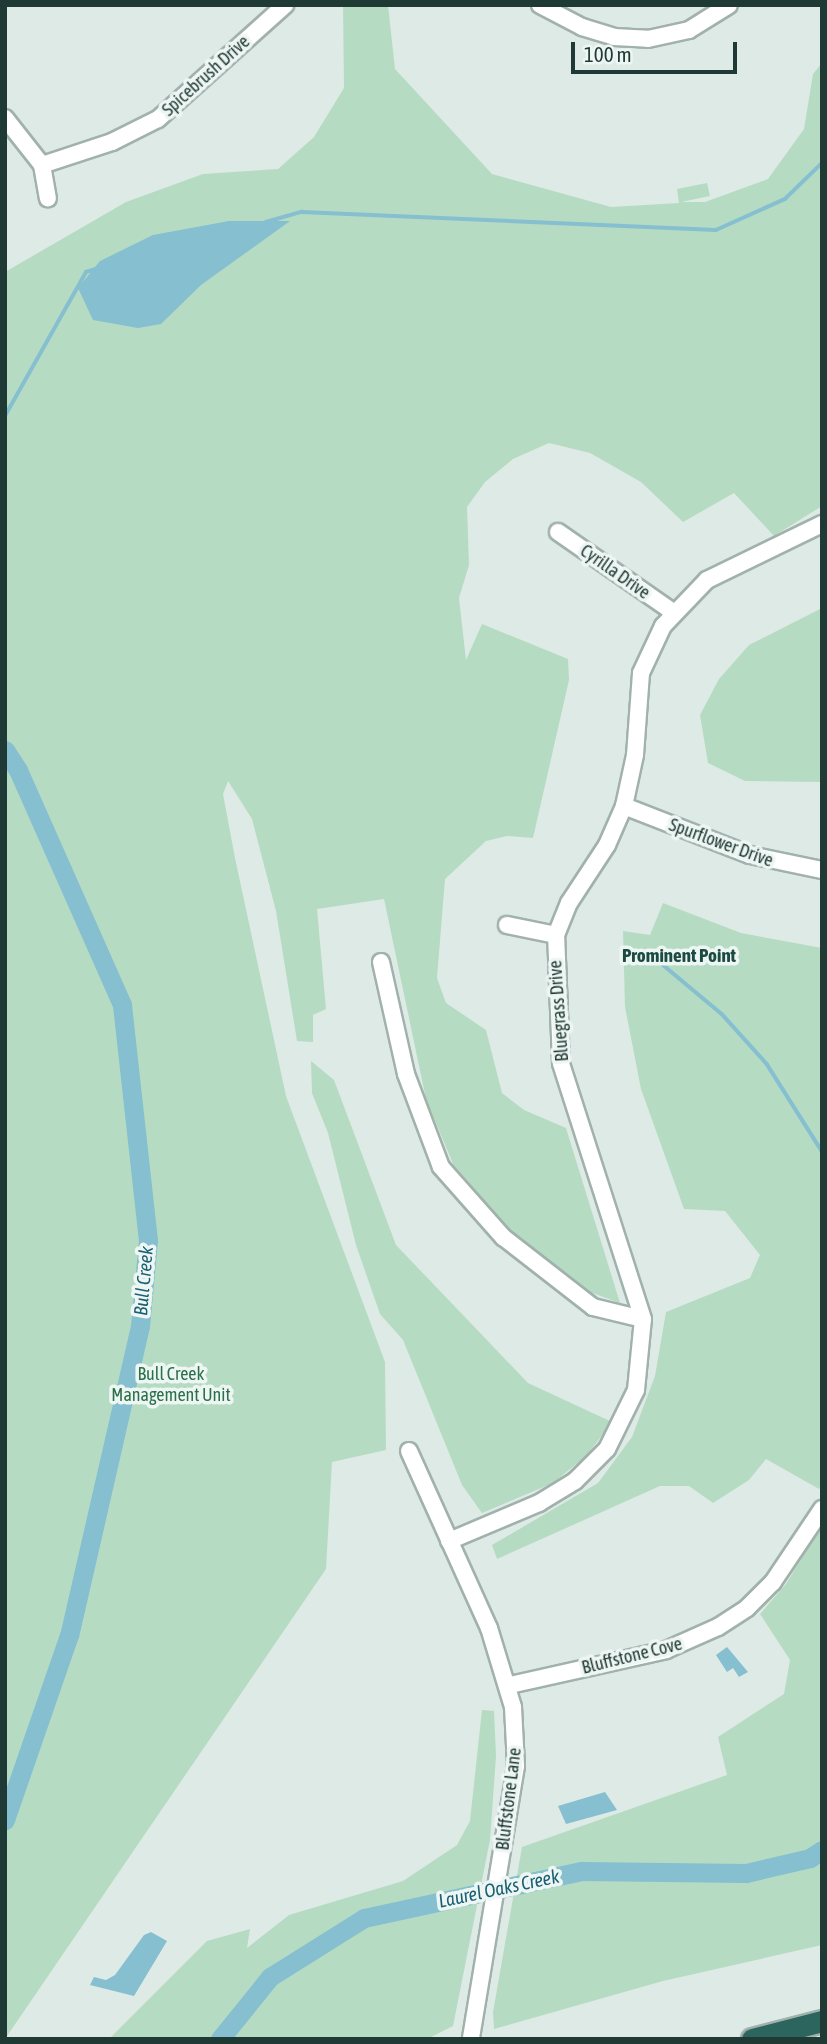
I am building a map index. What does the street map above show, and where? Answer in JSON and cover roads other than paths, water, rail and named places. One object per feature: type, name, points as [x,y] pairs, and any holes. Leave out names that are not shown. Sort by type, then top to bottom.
[{"type":"highway","points":[[752,2039],[822,2021]]},
{"type":"street","name":"Spicebrush Drive","points":[[42,165],[112,142],[158,119],[285,5]]},
{"type":"street","points":[[540,5],[582,27],[614,37],[648,39],[689,30],[729,5]]},
{"type":"street","points":[[5,118],[42,165],[48,198]]},
{"type":"street","name":"Bluegrass Drive","points":[[449,1541],[561,1490],[607,1449],[636,1390],[643,1318],[561,1063],[556,935],[569,903],[607,845],[624,806],[635,755],[640,673],[673,612],[707,580],[822,524]]},
{"type":"street","name":"Cyrilla Drive","points":[[558,532],[673,612]]},
{"type":"street","name":"Spurflower Drive","points":[[624,806],[760,858],[822,870]]},
{"type":"street","points":[[507,925],[556,935]]},
{"type":"street","points":[[381,962],[406,1074],[441,1167],[503,1237],[593,1307],[643,1318]]},
{"type":"street","name":"Bluffstone Lane","points":[[409,1451],[510,1685],[516,1766],[471,2039]]},
{"type":"street","name":"Bluffstone Cove","points":[[510,1685],[666,1650],[718,1627],[747,1608],[773,1582],[822,1508]]},
{"type":"water","points":[[229,221],[290,221],[201,285],[161,324],[138,328],[93,320],[78,288],[100,261],[153,235]]},
{"type":"water","points":[[727,1647],[748,1672],[739,1677],[733,1668],[727,1672],[716,1655]]},
{"type":"water","points":[[605,1792],[617,1810],[566,1824],[558,1806]]},
{"type":"water","points":[[151,1932],[167,1941],[134,1996],[90,1985],[94,1977],[106,1980],[115,1975],[144,1935]]},
{"type":"waterway","points":[[266,222],[302,212],[716,230],[785,199],[822,163]]},
{"type":"waterway","points":[[5,416],[86,272],[96,269]]},
{"type":"waterway","name":"Bull Creek","points":[[5,750],[18,770],[122,1005],[148,1240],[140,1326],[69,1635],[5,1820]]},
{"type":"waterway","points":[[649,953],[722,1014],[767,1064],[822,1151]]},
{"type":"waterway","name":"Laurel Oaks Creek","points":[[220,2039],[270,1977],[364,1918],[582,1871],[746,1873],[810,1858],[822,1850]]},
{"type":"district","name":"Prominent Point","points":[[679,956]]},
{"type":"park label","name":"Bull Creek Management Unit","points":[[171,1385]]}]
